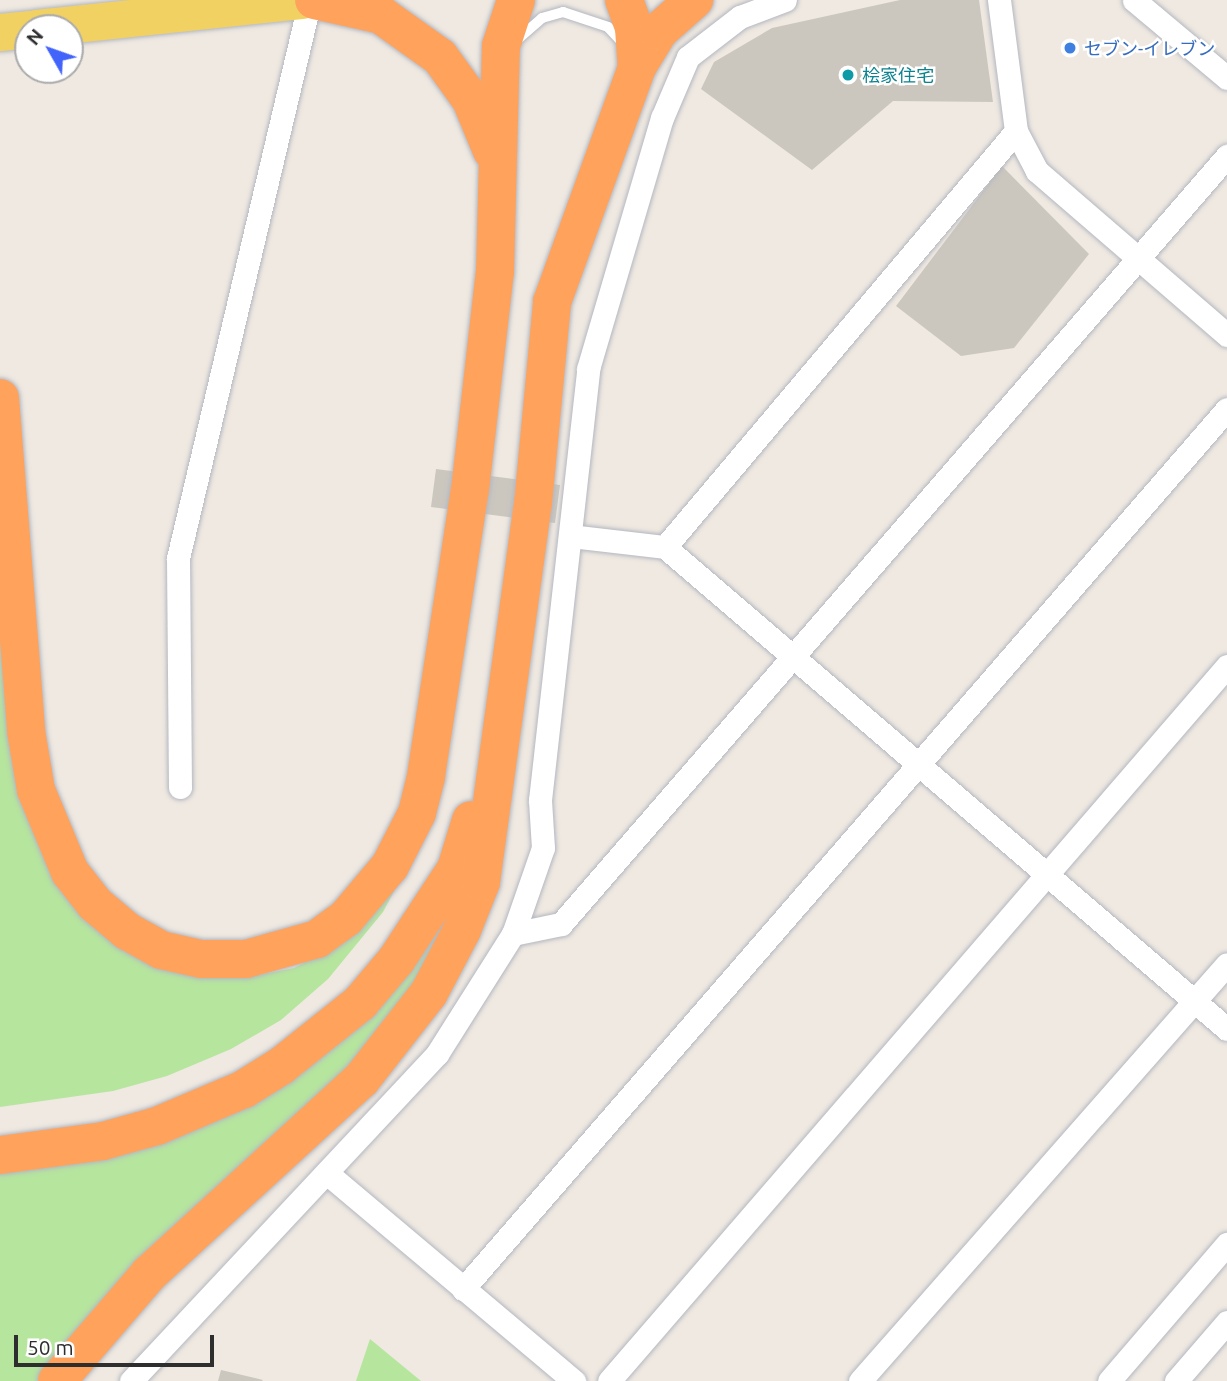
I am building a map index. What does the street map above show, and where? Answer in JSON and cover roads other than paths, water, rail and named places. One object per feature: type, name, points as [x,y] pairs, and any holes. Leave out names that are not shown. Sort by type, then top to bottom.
[{"type":"highway","points":[[312,0],[381,15],[440,57],[471,100],[498,166]]},
{"type":"highway","points":[[0,398],[19,668],[36,790],[70,872],[95,904],[127,931],[161,950],[201,959],[246,959],[284,951],[317,939],[336,925],[390,866],[407,838],[426,776],[470,490],[495,272],[501,46],[516,0]]},
{"type":"highway","points":[[624,0],[634,28],[637,67]]},
{"type":"highway","points":[[57,1381],[149,1274],[361,1080],[429,993],[481,883],[500,724],[533,505],[552,302],[637,67],[659,31],[694,0]]},
{"type":"highway","points":[[0,1133],[107,1116],[207,1083],[262,1052],[338,992],[400,917],[436,846],[448,779],[436,708]]},
{"type":"highway","points":[[0,1155],[103,1141],[197,1110],[281,1066],[342,1019],[397,959],[456,869],[500,724]]},
{"type":"main road","points":[[84,23],[301,0]]},
{"type":"street","points":[[180,787],[178,558],[312,0]]},
{"type":"street","points":[[131,1381],[328,1174],[437,1054],[513,934],[543,848],[540,800],[589,369],[662,118],[688,57],[740,17],[785,0]]},
{"type":"street","points":[[999,0],[1016,131],[1037,171],[1227,335]]},
{"type":"street","points":[[1134,0],[1227,78]]},
{"type":"street","points":[[665,547],[1016,131]]},
{"type":"street","points":[[513,934],[561,924],[1227,156]]},
{"type":"street","points":[[463,1289],[1227,409]]},
{"type":"street","points":[[570,536],[665,547],[1227,1029]]},
{"type":"street","points":[[609,1381],[1227,666]]},
{"type":"street","points":[[860,1381],[1227,964]]},
{"type":"street","points":[[328,1174],[574,1381]]},
{"type":"street","points":[[1109,1381],[1227,1244]]},
{"type":"street","points":[[1176,1381],[1227,1322]]},
{"type":"lane","points":[[500,76],[519,37],[542,18],[563,12],[608,27],[637,67]]},
{"type":"place","name":"セブン-イレブン","points":[[1070,48]]},
{"type":"place","name":"桧家住宅","points":[[848,75]]}]
